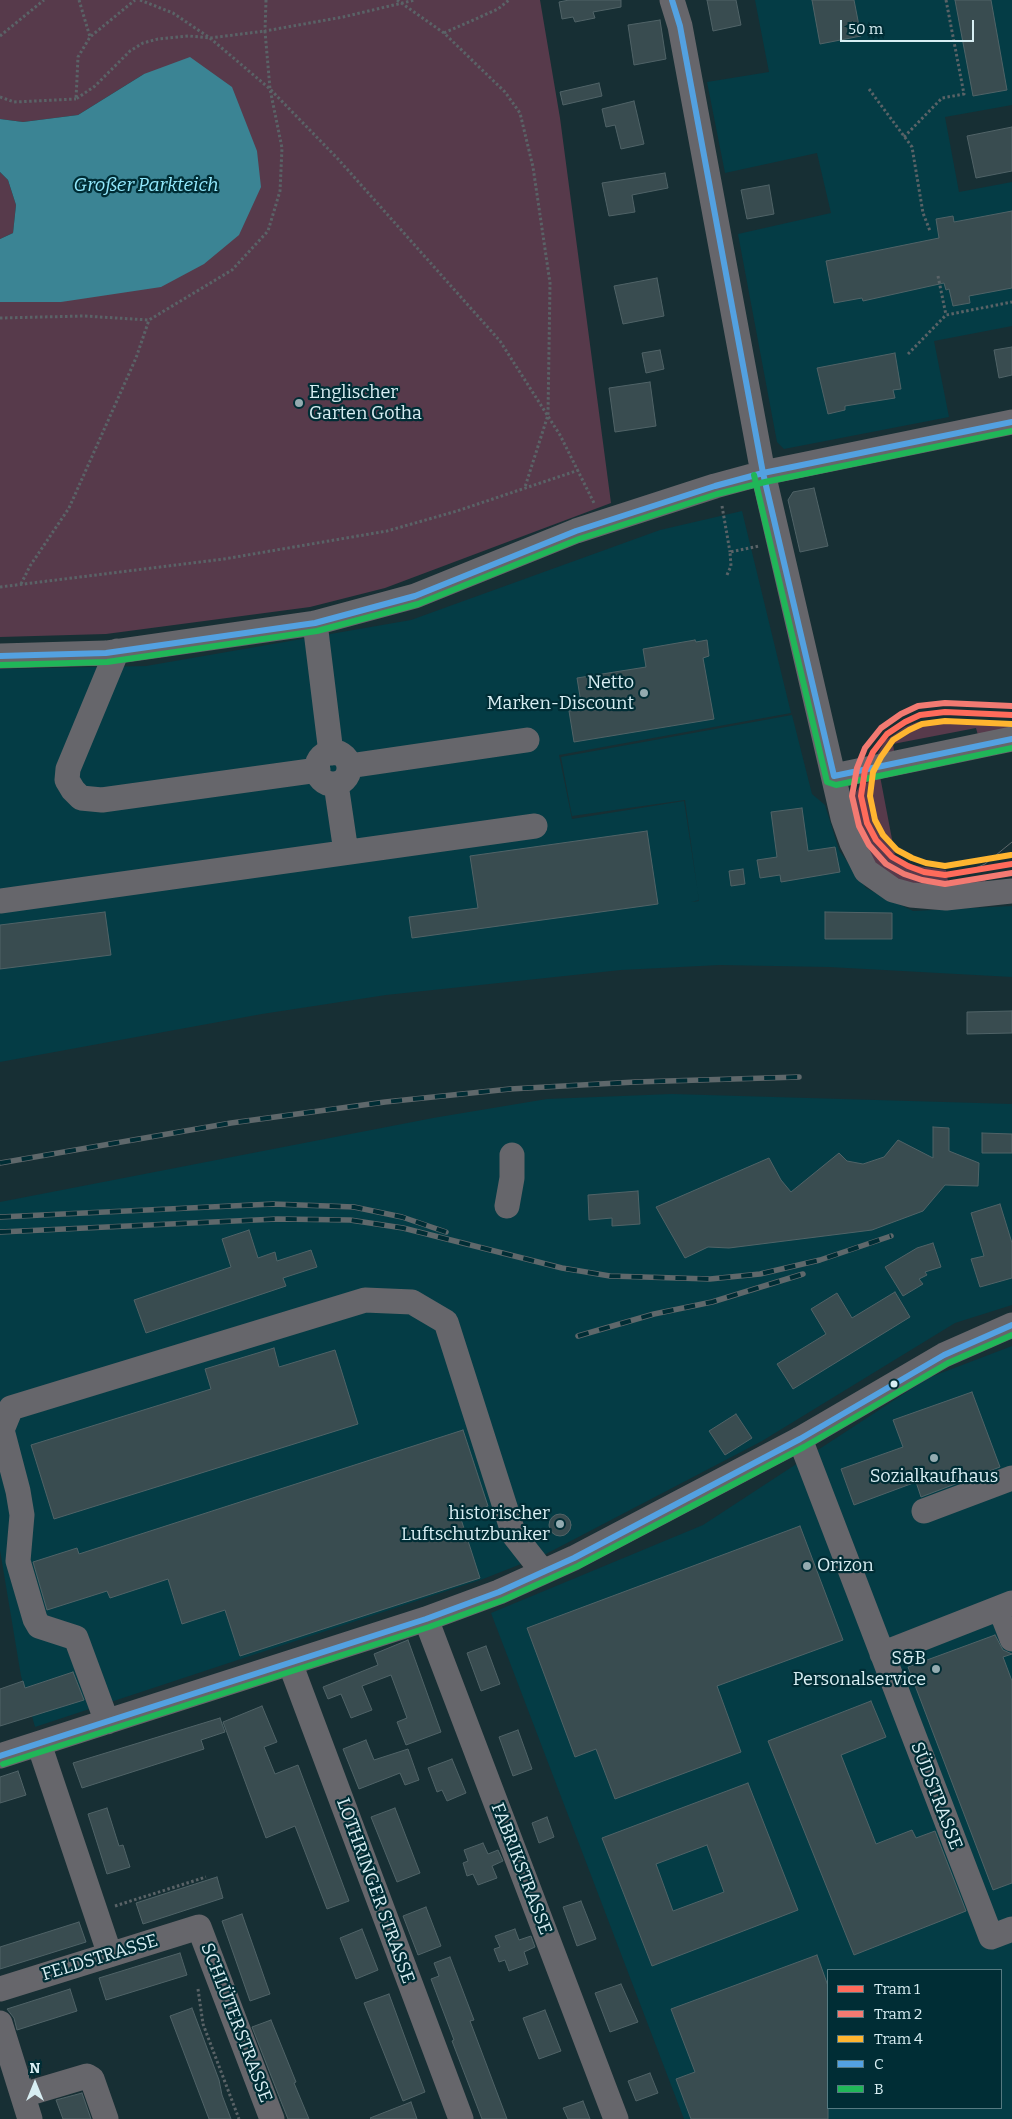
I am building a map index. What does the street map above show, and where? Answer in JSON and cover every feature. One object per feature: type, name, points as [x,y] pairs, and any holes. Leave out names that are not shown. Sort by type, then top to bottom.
[{"type":"street","points":[[672,0],[682,36],[763,473],[843,818],[866,871],[893,890],[911,895],[946,898],[1012,891]]},
{"type":"street","points":[[0,656],[117,651],[315,623],[415,596],[602,522],[715,486],[763,473],[1012,422]]},
{"type":"street","points":[[315,623],[333,768],[346,852]]},
{"type":"street","points":[[117,651],[68,769],[67,780],[81,798],[102,800],[527,740]]},
{"type":"street","points":[[834,776],[1012,739]]},
{"type":"street","points":[[0,901],[535,826]]},
{"type":"street","points":[[507,1206],[512,1178],[512,1155]]},
{"type":"street","points":[[106,1722],[76,1638],[39,1626],[35,1619],[18,1561],[22,1515],[18,1491],[2,1430],[10,1408],[365,1300],[412,1302],[446,1322],[514,1534],[543,1572]]},
{"type":"street","points":[[0,1756],[426,1619],[496,1594],[574,1558],[800,1439],[944,1355],[1012,1326]]},
{"type":"street","name":"SÜDSTRASSE","points":[[800,1439],[882,1654],[1001,1933]]},
{"type":"street","points":[[924,1511],[1012,1478]]},
{"type":"street","points":[[882,1654],[1006,1606],[1012,1639]]},
{"type":"street","name":"FABRIKSTRASSE","points":[[426,1619],[616,2119]]},
{"type":"street","name":"LOTHRINGER STRASSE","points":[[290,1663],[461,2119]]},
{"type":"street","points":[[39,1744],[110,1955]]},
{"type":"street","name":"FELDSTRASSE","points":[[0,1988],[200,1927]]},
{"type":"street","name":"SCHLÜTERSTRASSE","points":[[200,1927],[272,2119]]},
{"type":"street","points":[[0,2023],[30,2119]]},
{"type":"street","points":[[23,2095],[87,2076],[92,2079],[106,2119]]},
{"type":"path","points":[[0,36],[44,0]]},
{"type":"path","points":[[79,0],[90,37]]},
{"type":"path","points":[[76,99],[78,57],[90,37],[135,0]]},
{"type":"path","points":[[140,0],[173,13],[210,38],[270,89],[338,158],[500,341],[548,415],[579,470],[602,522]]},
{"type":"path","points":[[0,318],[84,316],[149,320],[232,270],[268,231],[280,191],[282,148],[270,89],[265,32],[266,0]]},
{"type":"path","points":[[397,0],[444,33],[505,92],[520,113],[533,168],[550,283],[548,415],[525,487]]},
{"type":"path","points":[[0,97],[14,102],[76,99],[95,86],[130,51],[143,43],[158,39],[189,36],[210,38],[265,32],[415,0]]},
{"type":"path","points":[[444,33],[498,9],[509,0]]},
{"type":"path","points":[[904,137],[942,98],[964,94],[946,0]]},
{"type":"path","points":[[869,89],[912,147],[923,213],[930,231]]},
{"type":"path","points":[[938,276],[946,315]]},
{"type":"path","points":[[908,354],[946,315],[1012,302]]},
{"type":"path","points":[[21,584],[30,566],[69,508],[132,367],[149,320]]},
{"type":"path","points":[[0,587],[224,559],[387,531],[457,512],[525,487],[579,470]]},
{"type":"path","points":[[715,486],[723,507],[730,552],[731,566],[727,575]]},
{"type":"path","points":[[730,552],[779,542]]},
{"type":"path","points":[[96,1912],[206,1877]]},
{"type":"path","points":[[195,1980],[201,1999],[203,2024],[239,2119]]},
{"type":"shaded area","name":"Englischer Garten Gotha","points":[[0,0],[540,0],[560,118],[611,503],[385,588],[310,607],[106,634],[0,637],[0,302],[61,302],[144,74],[78,115],[23,122],[0,119]]},
{"type":"shaded area","points":[[755,0],[1012,0],[1012,105],[945,117],[959,192],[1012,182],[1012,326],[934,341],[949,417],[784,449],[777,442],[738,234],[831,213],[817,153],[725,173],[707,82],[769,72]]},
{"type":"shaded area","points":[[0,172],[8,180],[16,205],[13,233],[0,239]]},
{"type":"shaded area","points":[[742,511],[791,713],[559,755],[572,819],[684,801],[697,889],[685,800],[572,816],[561,757],[792,715],[812,794],[825,805],[839,850],[866,888],[913,911],[1012,906],[1012,977],[829,967],[720,965],[621,970],[386,995],[262,1014],[0,1062],[0,669],[146,666],[411,620],[660,530]]},
{"type":"shaded area","points":[[941,719],[1012,723],[1012,732],[979,739],[976,728],[893,744],[894,751],[877,755],[885,741],[905,727],[917,722]]},
{"type":"shaded area","points":[[880,776],[895,855],[911,865],[946,870],[948,881],[986,876],[985,883],[982,886],[921,885],[903,881],[883,872],[862,846],[852,806],[854,795],[859,787]]},
{"type":"shaded area","points":[[672,1094],[1012,1104],[1012,1305],[955,1323],[762,1441],[544,1555],[483,1579],[35,1727],[21,1676],[0,1550],[0,1202],[433,1118],[547,1099]]},
{"type":"shaded area","points":[[1012,1346],[1012,2119],[684,2119],[491,1613],[703,1525],[928,1378]]},
{"type":"water","name":"Großer Parkteich","points":[[190,57],[232,87],[257,151],[261,187],[239,235],[204,264],[161,287],[61,302],[0,302],[0,239],[13,233],[16,205],[8,180],[0,172],[0,119],[23,122],[78,115],[144,74]]},
{"type":"building","points":[[569,0],[621,0],[621,7],[593,12],[595,18],[575,22],[573,17],[562,19],[559,2]]},
{"type":"building","points":[[707,0],[736,0],[741,25],[713,31]]},
{"type":"building","points":[[812,0],[854,0],[861,36],[820,44]]},
{"type":"building","points":[[955,0],[991,0],[1007,90],[973,96]]},
{"type":"building","points":[[660,20],[666,59],[634,65],[628,25]]},
{"type":"building","points":[[599,83],[602,96],[563,105],[560,92]]},
{"type":"building","points":[[634,101],[644,144],[621,149],[615,125],[606,127],[602,109]]},
{"type":"building","points":[[1012,127],[1012,171],[976,178],[967,136]]},
{"type":"building","points":[[665,173],[668,188],[632,195],[635,212],[609,216],[602,183]]},
{"type":"building","points":[[769,185],[774,214],[747,219],[741,190]]},
{"type":"building","points":[[1012,211],[1012,288],[969,296],[970,303],[953,306],[949,289],[946,290],[944,283],[863,301],[862,298],[834,303],[826,261],[939,238],[936,219],[953,216],[954,222]]},
{"type":"building","points":[[657,278],[664,316],[623,324],[614,286]]},
{"type":"building","points":[[1012,347],[1012,375],[999,378],[994,350]]},
{"type":"building","points":[[660,350],[664,369],[646,373],[642,353]]},
{"type":"building","points":[[895,353],[901,389],[893,390],[895,398],[845,406],[845,410],[828,414],[817,368]]},
{"type":"building","points":[[650,382],[656,426],[615,432],[609,388]]},
{"type":"building","points":[[814,488],[828,546],[800,552],[788,500],[793,492]]},
{"type":"building","name":"Netto Marken-Discount","points":[[695,640],[696,642],[707,640],[709,656],[703,658],[714,719],[574,742],[569,711],[582,709],[577,678],[646,667],[643,649]]},
{"type":"building","points":[[802,808],[808,851],[835,847],[840,872],[781,882],[780,875],[760,878],[757,860],[777,857],[771,812]]},
{"type":"building","points":[[647,831],[658,904],[412,938],[409,917],[478,908],[470,856]]},
{"type":"building","points":[[743,869],[745,884],[731,886],[729,871]]},
{"type":"building","points":[[105,912],[111,955],[0,969],[0,925]]},
{"type":"building","points":[[825,912],[892,913],[892,939],[825,939]]},
{"type":"building","points":[[1012,1011],[1012,1033],[967,1034],[967,1012]]},
{"type":"building","points":[[933,1127],[949,1128],[949,1151],[979,1163],[978,1186],[945,1185],[923,1211],[872,1230],[729,1248],[708,1247],[685,1258],[656,1207],[769,1158],[781,1180],[791,1192],[839,1153],[847,1161],[863,1164],[884,1157],[898,1140],[933,1158]]},
{"type":"building","points":[[982,1133],[1012,1134],[1012,1153],[982,1153]]},
{"type":"building","points":[[638,1191],[640,1224],[612,1226],[612,1218],[589,1220],[588,1195]]},
{"type":"building","points":[[1000,1204],[1012,1243],[1012,1278],[980,1287],[971,1259],[984,1256],[971,1213]]},
{"type":"building","points":[[249,1230],[258,1258],[275,1252],[277,1261],[311,1250],[317,1267],[283,1278],[286,1286],[146,1333],[134,1300],[231,1267],[222,1239]]},
{"type":"building","points":[[933,1243],[941,1267],[925,1272],[927,1275],[919,1279],[923,1284],[903,1296],[885,1267],[917,1248]]},
{"type":"building","points":[[895,1292],[910,1317],[793,1389],[777,1364],[826,1334],[811,1309],[837,1293],[852,1318]]},
{"type":"building","points":[[274,1348],[279,1367],[335,1350],[358,1424],[54,1519],[31,1445],[211,1389],[205,1369]]},
{"type":"building","name":"Sozialkaufhaus","points":[[972,1392],[1000,1467],[921,1497],[916,1482],[854,1505],[841,1469],[903,1447],[893,1420]]},
{"type":"building","points":[[736,1414],[752,1438],[725,1455],[709,1431]]},
{"type":"building","points":[[463,1430],[488,1506],[460,1516],[480,1578],[240,1656],[225,1610],[182,1624],[168,1579],[110,1598],[107,1591],[47,1610],[33,1562],[77,1548],[79,1554]]},
{"type":"building","name":"historischer Luftschutzbunker","points":[[560,1514],[568,1517],[571,1525],[568,1533],[560,1536],[552,1533],[549,1525],[552,1517]]},
{"type":"building","points":[[800,1526],[843,1640],[717,1686],[741,1752],[615,1799],[596,1749],[575,1757],[527,1628]]},
{"type":"building","points":[[995,1635],[1003,1650],[1012,1654],[1003,1657],[1012,1681],[1012,1883],[993,1890],[908,1667]]},
{"type":"building","points":[[408,1640],[441,1732],[406,1745],[397,1722],[407,1718],[391,1675],[362,1686],[372,1710],[351,1718],[341,1694],[328,1699],[323,1687],[378,1665],[374,1654]]},
{"type":"building","points":[[486,1646],[500,1684],[481,1691],[467,1653]]},
{"type":"building","points":[[73,1672],[84,1700],[0,1726],[0,1689],[23,1681],[25,1688]]},
{"type":"building","points":[[871,1701],[886,1737],[841,1755],[876,1844],[912,1830],[916,1838],[935,1831],[966,1911],[854,1955],[768,1741]]},
{"type":"building","points":[[262,1706],[277,1742],[264,1747],[275,1774],[298,1765],[349,1901],[327,1909],[295,1826],[266,1838],[223,1722]]},
{"type":"building","points":[[220,1718],[225,1732],[201,1740],[204,1749],[82,1788],[73,1763]]},
{"type":"building","points":[[518,1730],[532,1769],[513,1776],[499,1737]]},
{"type":"building","points":[[366,1740],[374,1760],[408,1749],[419,1780],[405,1785],[400,1773],[359,1789],[343,1749]]},
{"type":"building","points":[[452,1759],[466,1793],[447,1801],[442,1790],[437,1792],[428,1768]]},
{"type":"building","points":[[18,1771],[26,1795],[0,1803],[0,1777]]},
{"type":"building","points":[[748,1783],[798,1910],[652,1966],[602,1838]],"holes":[[[707,1845],[724,1892],[673,1911],[656,1864]]]},
{"type":"building","points":[[107,1808],[119,1846],[123,1845],[130,1867],[107,1874],[88,1814]]},
{"type":"building","points":[[395,1808],[420,1873],[397,1882],[371,1817]]},
{"type":"building","points":[[547,1817],[554,1837],[539,1843],[532,1823]]},
{"type":"building","points":[[483,1843],[488,1854],[498,1850],[503,1861],[492,1866],[497,1878],[478,1885],[473,1874],[467,1876],[463,1863],[468,1861],[464,1850]]},
{"type":"building","points":[[217,1877],[223,1898],[143,1924],[136,1903]]},
{"type":"building","points":[[581,1901],[596,1939],[577,1946],[563,1907]]},
{"type":"building","points":[[426,1907],[441,1946],[418,1955],[403,1916]]},
{"type":"building","points":[[242,1914],[270,1994],[250,2001],[222,1921]]},
{"type":"building","points":[[79,1922],[86,1942],[0,1969],[0,1947]]},
{"type":"building","points":[[362,1929],[378,1970],[356,1979],[340,1938]]},
{"type":"building","points":[[515,1929],[519,1940],[531,1936],[535,1947],[524,1952],[528,1964],[509,1971],[505,1960],[499,1962],[494,1949],[500,1947],[495,1936]]},
{"type":"building","points":[[180,1953],[187,1975],[106,2000],[99,1978]]},
{"type":"building","points":[[817,1955],[827,1983],[828,2119],[691,2119],[676,2079],[695,2072],[671,2009]]},
{"type":"building","points":[[450,1957],[474,2020],[470,2021],[507,2119],[482,2119],[452,2041],[454,2040],[431,1979],[439,1976],[434,1963]]},
{"type":"building","points":[[621,1984],[638,2022],[610,2032],[595,1993]]},
{"type":"building","points":[[70,1989],[77,2011],[17,2030],[14,2018],[7,2009]]},
{"type":"building","points":[[389,1994],[425,2092],[403,2101],[364,2003]]},
{"type":"building","points":[[192,2008],[219,2080],[222,2095],[231,2119],[209,2119],[170,2016]]},
{"type":"building","points":[[545,2010],[561,2051],[539,2059],[523,2018]]},
{"type":"building","points":[[271,2020],[309,2119],[288,2119],[252,2027]]},
{"type":"building","points":[[650,2073],[658,2093],[636,2101],[628,2081]]},
{"type":"building","points":[[82,2093],[91,2119],[63,2119],[56,2100]]},
{"type":"building","points":[[583,2101],[590,2119],[568,2119],[563,2108]]},
{"type":"building","points":[[411,2102],[417,2119],[370,2118]]},
{"type":"tram line","name":"2","points":[[1012,706],[945,703],[918,706],[901,714],[881,728],[865,748],[857,768],[852,796],[859,826],[869,845],[886,864],[904,874],[922,880],[945,884],[1012,873]]},
{"type":"tram line","name":"1","points":[[1012,715],[945,712],[920,715],[905,722],[887,734],[873,752],[865,770],[861,796],[867,823],[876,840],[892,857],[908,866],[924,872],[945,875],[1012,864]]},
{"type":"tram line","name":"4","points":[[1011,855],[945,866],[926,863],[912,858],[897,850],[883,835],[875,820],[870,796],[873,772],[881,757],[893,740],[909,730],[922,724],[945,721],[1012,724]]},
{"type":"tram line","points":[[966,872],[985,864],[1012,842]]},
{"type":"railway","points":[[0,1163],[231,1123],[385,1102],[510,1089],[635,1082],[799,1077]]},
{"type":"railway","points":[[0,1217],[273,1204],[354,1207],[402,1217],[446,1232]]},
{"type":"railway","points":[[0,1232],[277,1219],[350,1220],[403,1228],[562,1268],[610,1276],[710,1279],[760,1274],[820,1260],[891,1236]]},
{"type":"railway","points":[[578,1336],[654,1314],[712,1302],[803,1274]]},
{"type":"transit line","name":"C","points":[[672,0],[680,26],[763,473],[834,776]]},
{"type":"transit line","name":"C","points":[[0,656],[106,653],[315,623],[415,596],[576,531],[715,486],[763,473],[1012,422]]},
{"type":"transit line","name":"B","points":[[0,665],[107,662],[317,631],[418,604],[579,539],[717,494],[765,482],[1012,431]]},
{"type":"transit line","name":"B","points":[[754,475],[827,782],[836,785],[1012,748]]},
{"type":"transit line","name":"C","points":[[834,776],[1012,739]]},
{"type":"transit line","name":"C","points":[[0,1756],[426,1619],[499,1592],[574,1558],[800,1439],[944,1355],[1012,1325]]},
{"type":"transit line","name":"B","points":[[3,1764],[429,1627],[503,1600],[578,1566],[804,1447],[948,1363],[1012,1335]]},
{"type":"place","name":"Englischer Garten Gotha","points":[[299,403]]},
{"type":"place","name":"Netto Marken-Discount","points":[[644,693]]},
{"type":"place","name":"Sozialkaufhaus","points":[[934,1458]]},
{"type":"place","name":"historischer Luftschutzbunker","points":[[560,1524]]},
{"type":"place","name":"Orizon","points":[[807,1566]]},
{"type":"place","name":"S&B Personalservice","points":[[936,1669]]}]
